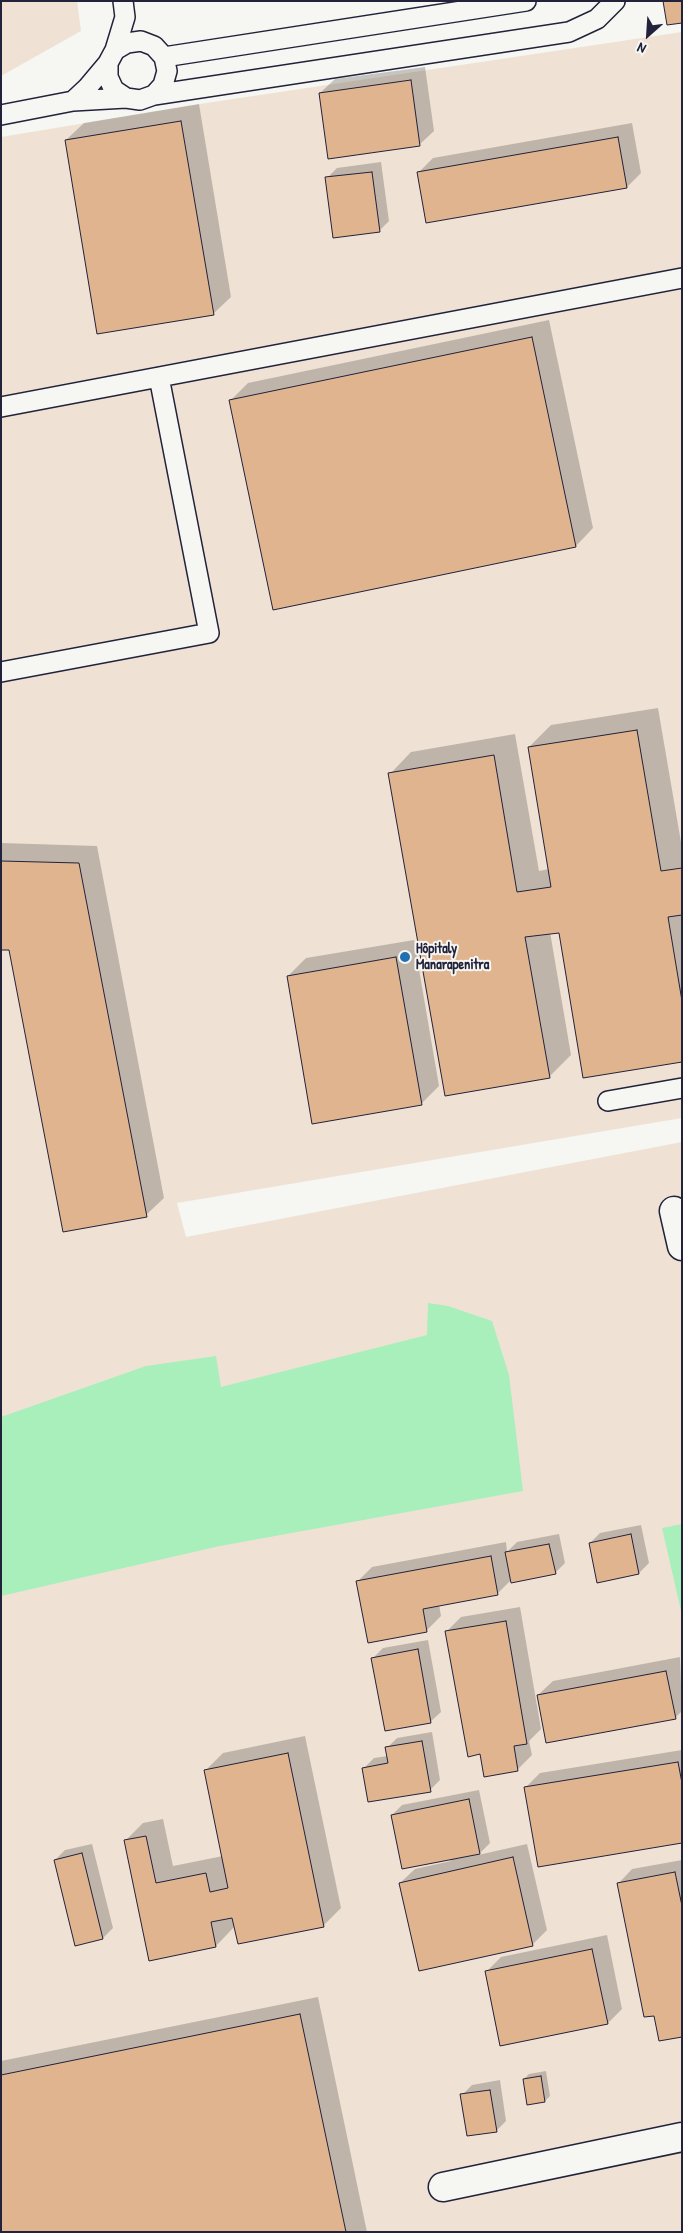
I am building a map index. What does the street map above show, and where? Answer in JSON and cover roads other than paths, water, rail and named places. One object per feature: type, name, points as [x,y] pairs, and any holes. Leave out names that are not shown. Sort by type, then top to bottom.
[{"type":"street","points":[[674,1211],[682,1246]]},
{"type":"street","points":[[443,2187],[682,2137]]},
{"type":"lane","points":[[73,101],[88,88],[112,56],[127,43],[141,41],[159,52],[526,1]]},
{"type":"lane","points":[[1,115],[73,101],[126,98],[140,100],[154,95],[569,32],[597,20],[615,1]]},
{"type":"lane","points":[[124,9],[159,52],[167,71],[163,85],[154,95]]},
{"type":"lane","points":[[124,9],[108,77],[114,90],[126,98]]},
{"type":"lane","points":[[1,407],[682,278]]},
{"type":"lane","points":[[1,672],[209,633],[159,377]]},
{"type":"lane","points":[[608,1101],[682,1088]]},
{"type":"place","name":"Hôpitaly Manarapenitra","points":[[405,957]]}]
